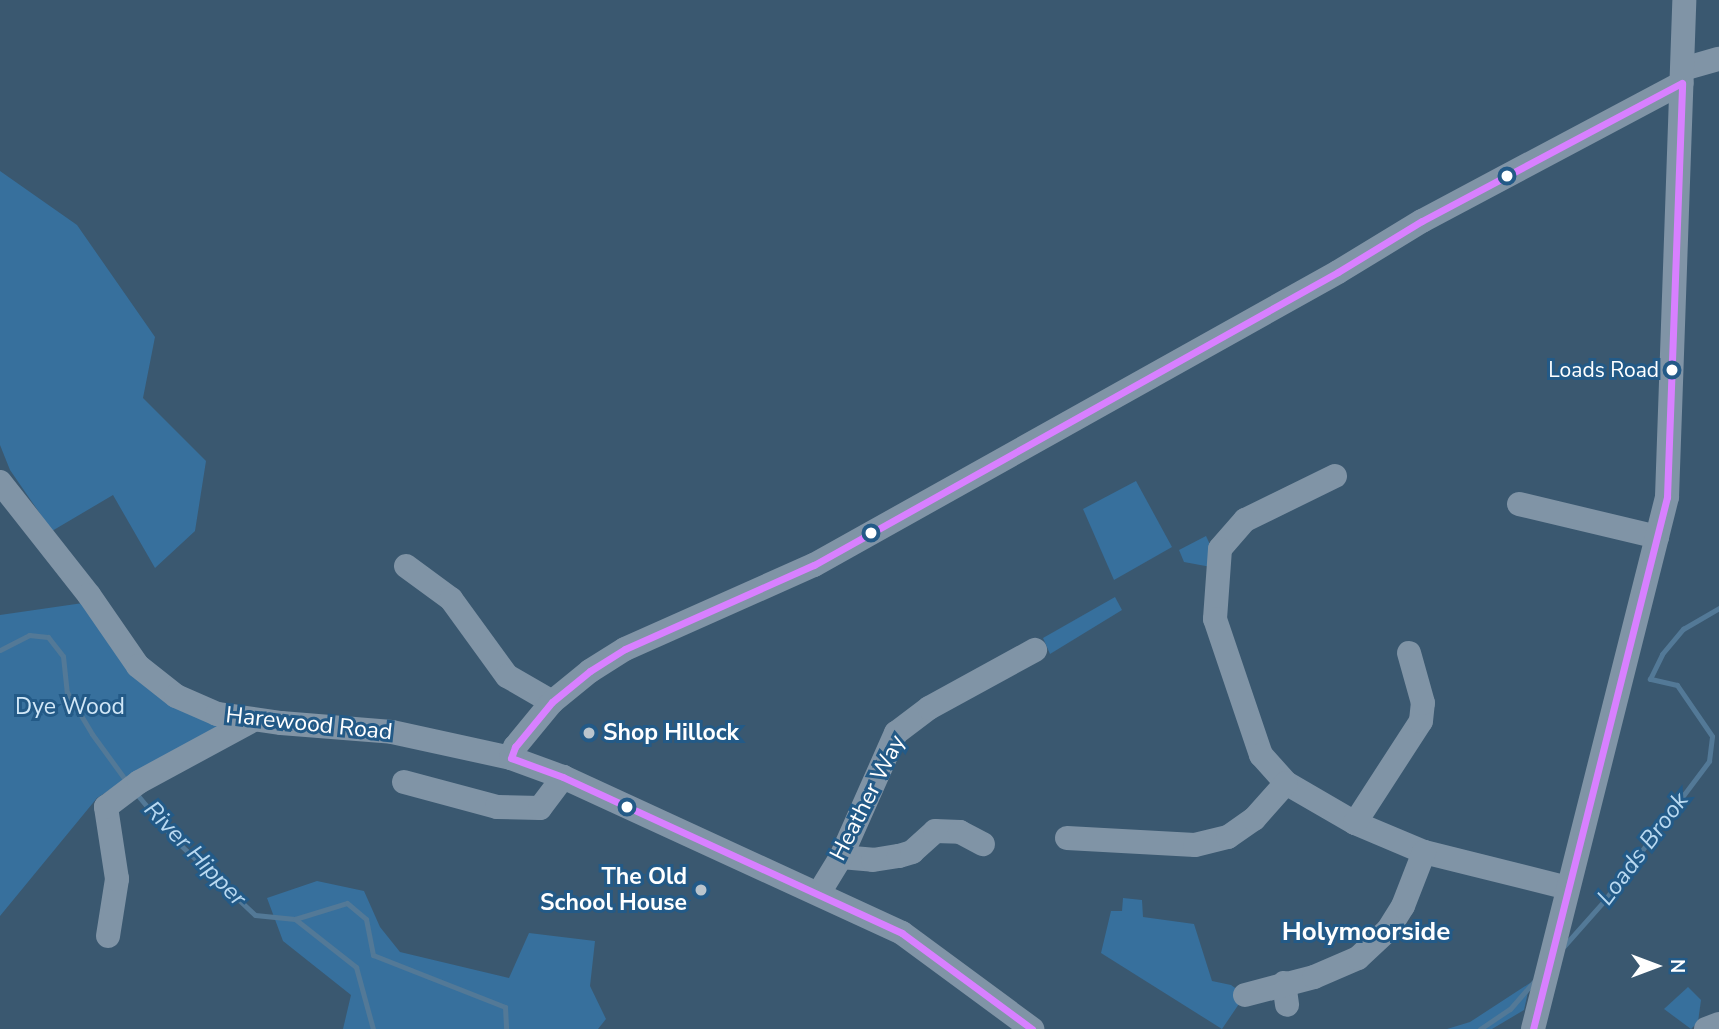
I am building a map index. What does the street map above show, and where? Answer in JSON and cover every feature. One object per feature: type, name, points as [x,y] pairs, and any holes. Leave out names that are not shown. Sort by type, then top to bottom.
[{"type":"street","points":[[1533,1029],[1667,496],[1684,0]]},
{"type":"street","points":[[511,758],[516,747],[552,702],[590,671],[625,649],[814,565],[1338,272],[1422,220],[1682,76],[1719,59]]},
{"type":"street","points":[[1335,476],[1245,520],[1220,549],[1215,619],[1261,755],[1286,783],[1355,823],[1424,852],[1568,888]]},
{"type":"street","name":"Harewood Road","points":[[0,482],[89,596],[138,666],[176,696],[217,714],[253,720],[391,732],[511,758],[563,777],[679,833],[818,892],[902,933],[1032,1029]]},
{"type":"street","points":[[1519,503],[1657,537]]},
{"type":"street","points":[[406,566],[451,599],[508,676],[552,702]]},
{"type":"street","name":"Heather Way","points":[[818,892],[841,857],[896,733],[929,708],[1035,650]]},
{"type":"street","points":[[1355,823],[1421,721],[1423,703],[1412,652]]},
{"type":"street","points":[[108,936],[117,879],[106,807],[139,782],[253,720]]},
{"type":"street","points":[[404,782],[497,807],[540,808],[563,777]]},
{"type":"street","points":[[1067,838],[1195,845],[1228,837],[1254,819],[1286,783]]},
{"type":"street","points":[[841,857],[873,860],[899,856],[912,852],[935,831],[960,832],[975,840],[970,810]]},
{"type":"street","points":[[1245,995],[1285,994],[1314,977],[1357,958],[1388,930],[1403,906],[1424,852]]},
{"type":"street","points":[[1706,1029],[1719,1024]]},
{"type":"green space","points":[[0,171],[77,225],[155,337],[143,398],[206,461],[195,531],[155,568],[113,495],[52,531],[10,470],[0,445]]},
{"type":"green space","points":[[1136,481],[1172,547],[1114,580],[1083,509]]},
{"type":"green space","points":[[1206,536],[1214,553],[1211,567],[1184,562],[1179,550]]},
{"type":"green space","points":[[1115,597],[1122,610],[1050,654],[1043,638]]},
{"type":"green space","name":"Dye Wood","points":[[83,603],[225,725],[159,759],[97,798],[0,916],[0,615]]},
{"type":"green space","points":[[317,881],[364,891],[380,927],[400,952],[509,978],[529,933],[595,941],[590,986],[606,1019],[598,1029],[343,1029],[351,995],[283,941],[267,898]]},
{"type":"green space","points":[[1123,898],[1142,900],[1143,917],[1194,924],[1212,981],[1231,985],[1245,995],[1222,1029],[1101,953],[1111,911],[1122,911]]},
{"type":"green space","points":[[1530,983],[1524,1010],[1492,1029],[1447,1029],[1470,1022]]},
{"type":"green space","points":[[1688,987],[1701,1000],[1698,1022],[1691,1029],[1664,1009]]},
{"type":"waterway","name":"Loads Brook","points":[[1564,946],[1604,901],[1709,761],[1712,736],[1677,685],[1650,679],[1662,654],[1683,629],[1719,608]]},
{"type":"waterway","name":"River Hipper","points":[[0,650],[29,635],[48,637],[63,656],[67,692],[92,734],[127,782]]},
{"type":"waterway","name":"River Hipper","points":[[135,792],[173,838],[255,915],[295,919],[347,903],[366,919],[373,955],[505,1007],[506,1029]]},
{"type":"waterway","points":[[295,919],[356,967],[373,1029]]},
{"type":"waterway","name":"Loads Brook","points":[[1480,1029],[1510,1009],[1535,980]]},
{"type":"transit line","points":[[1032,1029],[902,933],[563,777],[511,758],[515,747],[552,702],[590,671],[625,649],[814,565],[1338,272],[1422,221],[1682,83]]},
{"type":"transit line","points":[[1533,1029],[1667,497],[1682,83]]},
{"type":"place","name":"Loads Road","points":[[1672,370]]},
{"type":"place","name":"Shop Hillock","points":[[589,733]]},
{"type":"place","name":"The Old School House","points":[[701,890]]},
{"type":"district","name":"Holymoorside","points":[[1366,932]]}]
